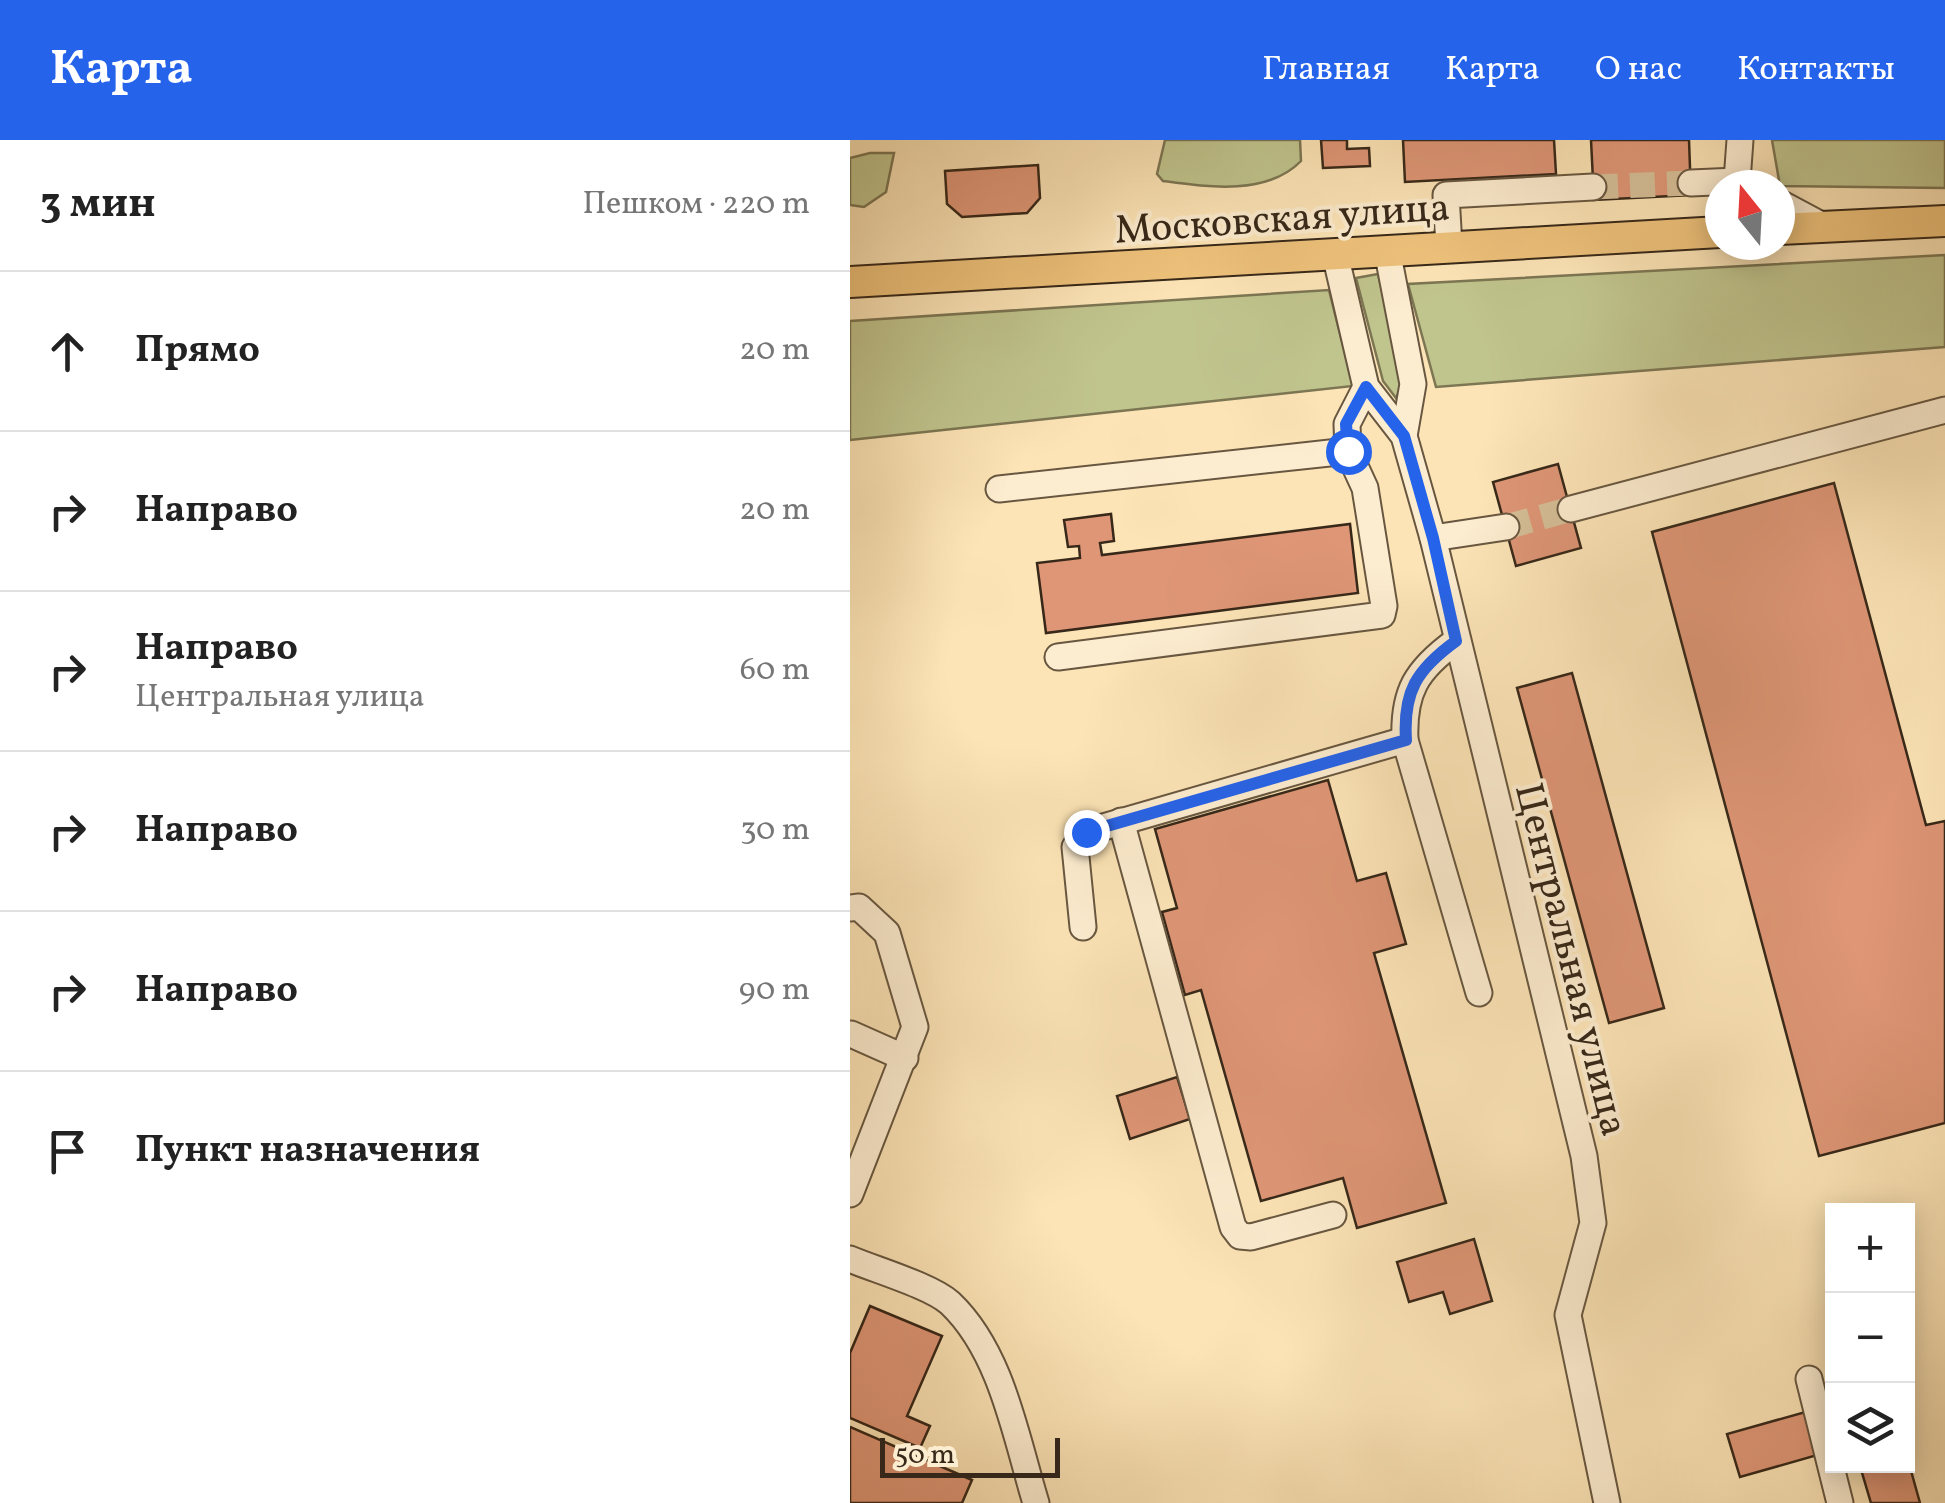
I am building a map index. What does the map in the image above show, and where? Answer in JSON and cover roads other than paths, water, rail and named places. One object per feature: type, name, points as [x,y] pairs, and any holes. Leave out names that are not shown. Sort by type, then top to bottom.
[{"type":"main road","points":[[1795,228],[1945,222]]},
{"type":"main road","name":"Московская улица","points":[[850,282],[1705,233]]},
{"type":"street","points":[[1740,140],[1741,170]]},
{"type":"street","points":[[1691,182],[1705,182]]},
{"type":"street","points":[[1449,246],[1446,194],[1593,187]]},
{"type":"street","points":[[1795,211],[1825,227]]},
{"type":"street","points":[[1387,250],[1413,384],[1404,436]]},
{"type":"street","points":[[1335,254],[1366,387],[1404,436]]},
{"type":"street","points":[[1058,656],[1382,615],[1384,606],[1365,488],[1348,451],[1346,424],[1366,387]]},
{"type":"street","points":[[1571,509],[1945,410]]},
{"type":"street","name":"Центральная улица","points":[[1404,436],[1433,538],[1584,1156],[1593,1222],[1568,1315],[1607,1503]]},
{"type":"street","points":[[998,489],[1348,451]]},
{"type":"street","points":[[1433,538],[1506,526]]},
{"type":"street","points":[[1456,641],[1436,656],[1404,702],[1406,740],[1479,994]]},
{"type":"street","points":[[1083,927],[1078,838],[1121,821],[1406,740]]},
{"type":"street","points":[[1121,821],[1234,1227],[1240,1236],[1251,1237],[1333,1215]]},
{"type":"street","points":[[850,908],[859,907],[887,933],[915,1026],[850,1194]]},
{"type":"street","points":[[851,1034],[905,1058]]},
{"type":"street","points":[[850,1259],[948,1301],[978,1338],[999,1383],[1036,1503]]},
{"type":"street","points":[[1809,1379],[1840,1503]]},
{"type":"tunnel","points":[[1593,187],[1691,183]]},
{"type":"tunnel","points":[[1506,527],[1571,509]]}]
